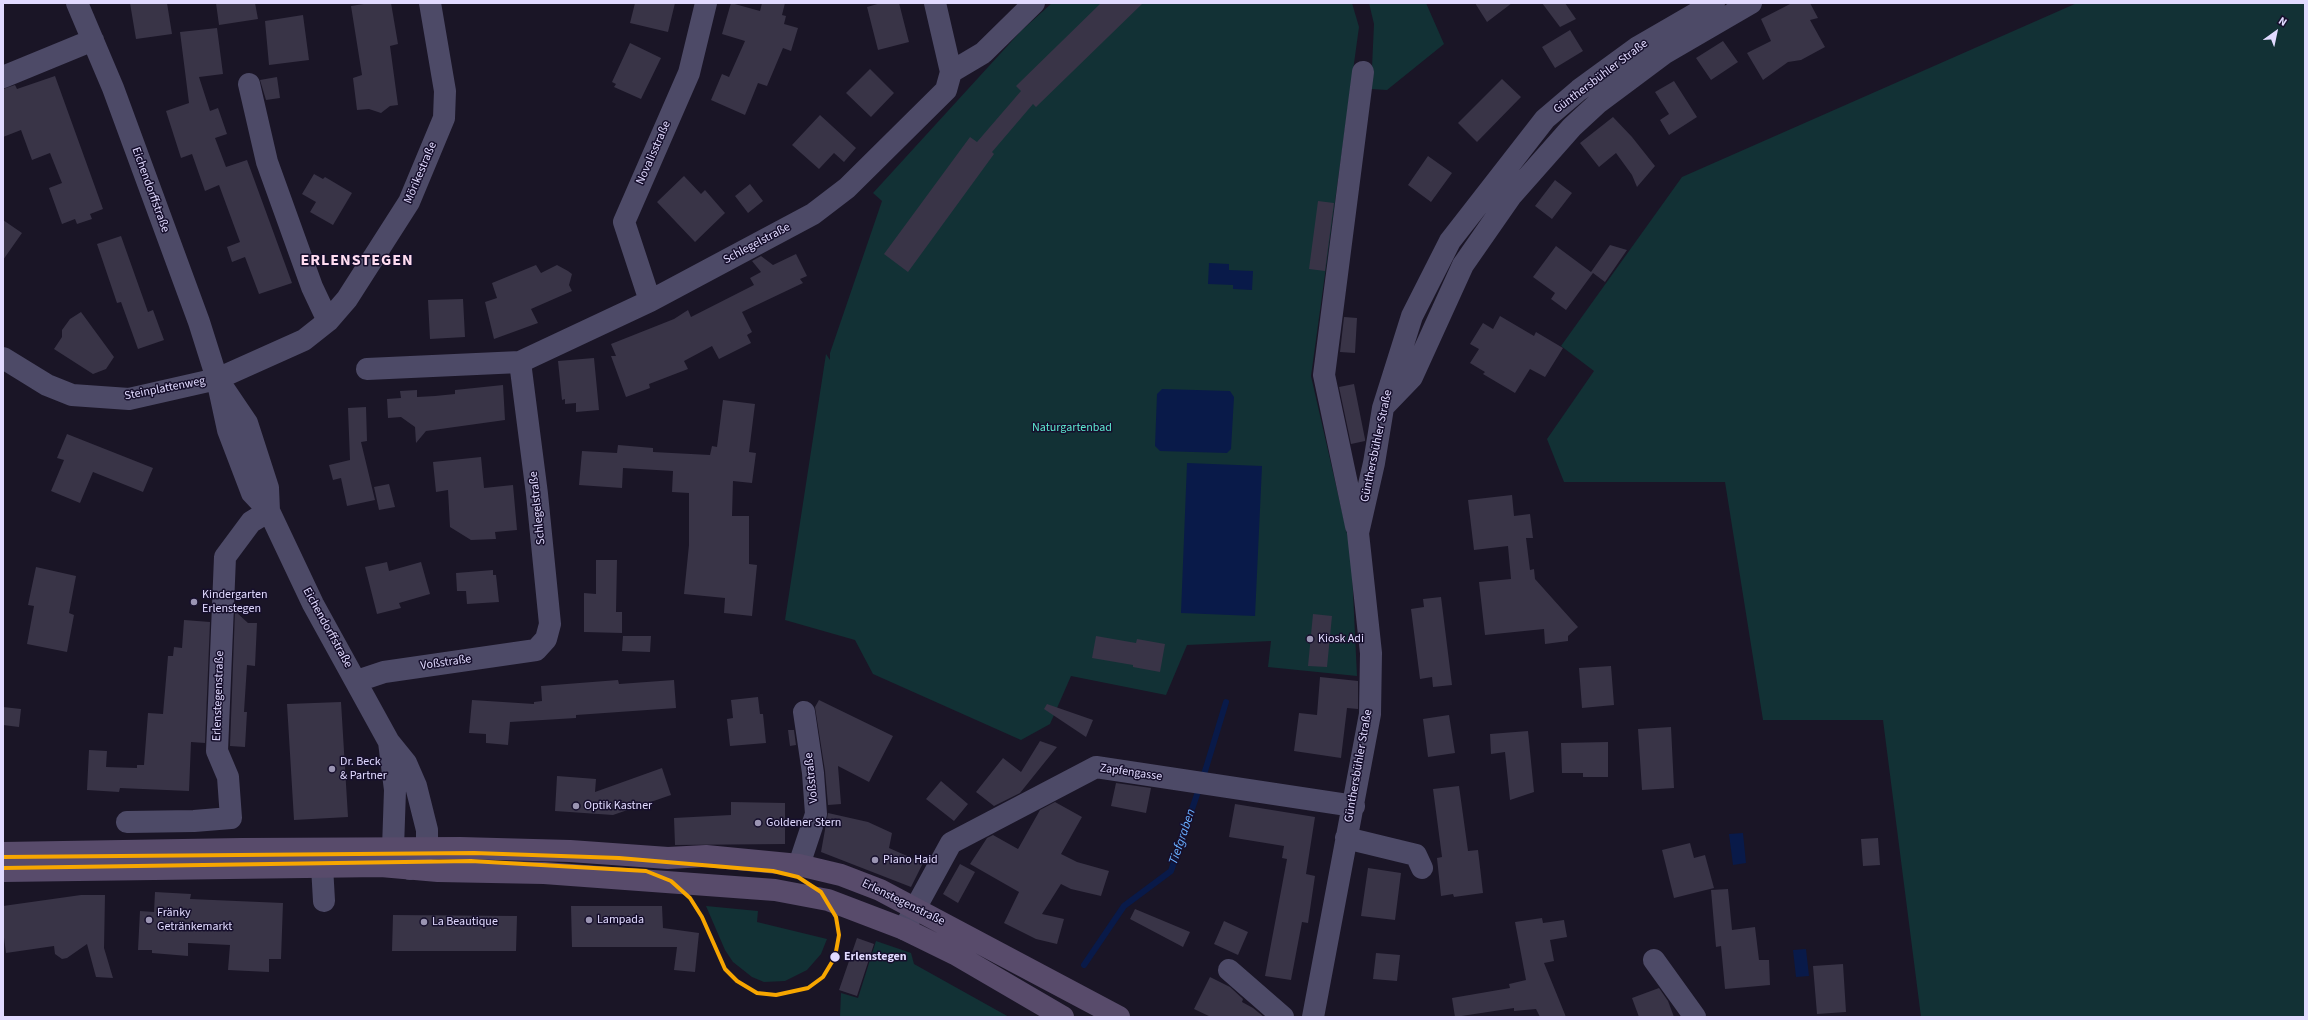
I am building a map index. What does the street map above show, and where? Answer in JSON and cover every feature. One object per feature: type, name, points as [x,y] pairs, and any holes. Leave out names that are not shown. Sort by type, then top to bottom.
[{"type":"main road","name":"Erlenstegenstraße","points":[[3,871],[114,860],[393,848],[545,850],[668,858],[706,856],[799,865],[861,882],[915,908],[1119,1017]]},
{"type":"main road","points":[[544,873],[545,850]]},
{"type":"main road","name":"Erlenstegenstraße","points":[[3,853],[114,860],[322,866],[381,866],[410,869],[544,873],[677,882],[786,892],[838,903],[904,929],[954,954],[1063,1017]]},
{"type":"main road","points":[[1013,987],[1026,967]]},
{"type":"street","name":"Eichendorffstraße","points":[[77,3],[113,88],[199,322],[217,378],[247,423],[268,488],[269,511],[304,586],[389,742],[406,763],[416,786],[428,830],[427,848]]},
{"type":"street","name":"Mörikestraße","points":[[217,378],[304,340],[328,321],[347,299],[409,202],[444,118],[445,91],[430,3]]},
{"type":"street","name":"Novalisstraße","points":[[650,302],[624,222],[690,73],[706,3]]},
{"type":"street","points":[[935,3],[951,72],[983,53],[1034,3]]},
{"type":"street","points":[[1383,408],[1412,377],[1463,265],[1511,196],[1572,127],[1598,104],[1665,53],[1751,3]]},
{"type":"street","name":"Günthersbühler Straße","points":[[1313,1017],[1346,838],[1354,806],[1372,691],[1371,653],[1358,533],[1374,463],[1383,408],[1412,316],[1450,241],[1545,119],[1579,90],[1638,47],[1704,6]]},
{"type":"street","points":[[3,77],[93,40]]},
{"type":"street","name":"Schlegelstraße","points":[[367,369],[520,362],[650,302],[813,214],[847,188],[946,90],[951,72]]},
{"type":"street","points":[[1358,533],[1324,375],[1364,72]]},
{"type":"street","points":[[249,84],[267,162],[312,287],[328,321]]},
{"type":"street","name":"Steinplattenweg","points":[[3,358],[47,385],[72,395],[129,399],[217,378]]},
{"type":"street","name":"Schlegelstraße","points":[[520,362],[537,494],[550,624],[546,639],[536,650]]},
{"type":"street","name":"Erlenstegenstraße","points":[[127,822],[194,821],[231,818],[228,777],[217,751],[225,557],[251,522],[269,511]]},
{"type":"street","name":"Voßstraße","points":[[357,681],[384,672],[536,650]]},
{"type":"street","name":"Voßstraße","points":[[799,865],[816,814],[813,773],[804,712]]},
{"type":"street","name":"Eichendorffstraße","points":[[389,742],[395,790],[393,848]]},
{"type":"street","name":"Zapfengasse","points":[[904,929],[951,844],[1096,767],[1354,806]]},
{"type":"street","points":[[1346,838],[1416,855],[1422,868]]},
{"type":"street","points":[[393,848],[402,863],[410,869],[427,848]]},
{"type":"street","points":[[322,866],[324,901]]},
{"type":"street","points":[[1654,960],[1694,1017]]},
{"type":"street","points":[[1229,970],[1283,1017]]},
{"type":"green space","name":"Naturgartenbad","points":[[1052,3],[1352,3],[1359,27],[1311,376],[1351,551],[1357,676],[1268,667],[1271,641],[1187,645],[1166,695],[1071,676],[1050,724],[1021,740],[873,674],[855,640],[785,620],[826,354],[830,360],[830,353],[882,201],[873,193],[1021,31]]},
{"type":"green space","points":[[1369,3],[1426,3],[1444,44],[1387,90],[1371,89],[1374,24]]},
{"type":"green space","points":[[2077,3],[2305,3],[2305,1017],[1921,1017],[1883,720],[1763,720],[1725,482],[1564,482],[1547,439],[1594,371],[1561,346],[1682,177]]},
{"type":"green space","points":[[706,906],[758,911],[757,922],[827,939],[821,954],[807,970],[785,981],[764,982],[752,977],[733,962],[725,950]]},
{"type":"green space","points":[[876,941],[911,953],[914,964],[1009,1017],[840,1017],[841,993],[858,998]]},
{"type":"water","points":[[1209,263],[1229,264],[1229,270],[1253,271],[1252,290],[1233,289],[1233,285],[1208,284]]},
{"type":"water","points":[[1162,389],[1230,391],[1234,397],[1231,449],[1227,453],[1160,451],[1155,446],[1157,394]]},
{"type":"water","points":[[1187,463],[1262,466],[1255,616],[1181,613]]},
{"type":"water","points":[[1743,833],[1746,863],[1733,865],[1729,834]]},
{"type":"water","points":[[1806,949],[1809,976],[1796,977],[1793,950]]},
{"type":"building","points":[[130,3],[167,3],[172,34],[136,39]]},
{"type":"building","points":[[216,3],[255,3],[258,19],[219,25]]},
{"type":"building","points":[[370,3],[391,3],[398,44],[390,46],[398,105],[390,106],[381,113],[369,109],[357,110],[353,78],[362,75],[351,6]]},
{"type":"building","points":[[635,3],[675,3],[668,32],[630,23]]},
{"type":"building","points":[[731,3],[760,11],[762,3],[785,3],[782,15],[786,16],[784,24],[798,28],[791,51],[783,48],[767,86],[758,83],[745,115],[711,100],[722,74],[729,77],[745,41],[722,34]]},
{"type":"building","points":[[881,3],[899,3],[909,42],[878,50],[867,7]]},
{"type":"building","points":[[1101,3],[1143,3],[1036,107],[1033,104],[992,152],[994,154],[908,272],[884,254],[970,137],[977,142],[1021,91],[1016,86]]},
{"type":"building","points":[[1475,3],[1512,3],[1487,22]]},
{"type":"building","points":[[1542,3],[1565,3],[1576,19],[1560,27]]},
{"type":"building","points":[[1792,3],[1810,3],[1818,18],[1810,20],[1825,47],[1801,60],[1788,62],[1763,80],[1747,53],[1771,41],[1761,19]]},
{"type":"building","points":[[303,15],[309,60],[269,65],[265,21]]},
{"type":"building","points":[[217,28],[223,74],[199,77],[210,111],[218,108],[227,134],[215,138],[226,167],[247,160],[292,283],[259,294],[245,257],[232,262],[227,247],[240,242],[219,185],[205,191],[192,154],[181,158],[166,111],[189,103],[180,32]]},
{"type":"building","points":[[1570,30],[1583,51],[1555,68],[1542,47]]},
{"type":"building","points":[[1723,41],[1738,62],[1711,80],[1696,58]]},
{"type":"building","points":[[630,43],[661,58],[641,99],[614,87],[616,84],[612,82]]},
{"type":"building","points":[[870,69],[894,93],[871,117],[846,93]]},
{"type":"building","points":[[55,76],[103,209],[90,214],[92,219],[77,224],[75,219],[62,224],[49,188],[62,183],[50,153],[32,160],[21,130],[3,137],[3,89],[15,85],[17,89]]},
{"type":"building","points":[[277,77],[280,98],[266,100],[260,80]]},
{"type":"building","points":[[1502,79],[1521,97],[1477,142],[1458,123]]},
{"type":"building","points":[[1674,81],[1697,117],[1669,135],[1660,120],[1669,114],[1655,92]]},
{"type":"building","points":[[820,115],[856,148],[844,162],[834,153],[819,169],[792,145]]},
{"type":"building","points":[[1613,117],[1632,137],[1655,166],[1637,187],[1632,175],[1616,153],[1599,167],[1580,143]]},
{"type":"building","points":[[1428,156],[1452,173],[1431,202],[1408,185]]},
{"type":"building","points":[[314,174],[323,179],[325,177],[352,193],[333,225],[310,212],[316,202],[302,194]]},
{"type":"building","points":[[684,176],[701,194],[705,190],[725,213],[695,242],[657,202]]},
{"type":"building","points":[[1555,180],[1572,193],[1552,219],[1535,206]]},
{"type":"building","points":[[750,184],[763,201],[748,213],[735,196]]},
{"type":"building","points":[[1318,201],[1334,203],[1325,271],[1309,269]]},
{"type":"building","points":[[3,220],[22,233],[3,260]]},
{"type":"building","points":[[121,236],[148,312],[153,310],[164,340],[138,349],[121,302],[117,303],[97,244]]},
{"type":"building","points":[[1610,245],[1627,250],[1605,282],[1593,273],[1566,310],[1551,299],[1555,293],[1533,277],[1556,246],[1591,272]]},
{"type":"building","points":[[796,254],[807,276],[800,279],[803,283],[742,312],[752,332],[747,335],[751,343],[719,359],[712,346],[684,361],[688,369],[649,384],[650,388],[626,397],[611,356],[616,356],[611,344],[674,319],[688,310],[691,317],[754,285],[750,278],[761,272],[752,261],[761,256],[773,265]]},
{"type":"building","points":[[536,265],[541,273],[557,265],[568,271],[572,274],[569,285],[572,291],[531,309],[538,323],[494,339],[485,302],[497,298],[492,283]]},
{"type":"building","points":[[463,299],[465,337],[430,339],[428,300]]},
{"type":"building","points":[[81,312],[114,357],[106,369],[93,374],[54,349],[62,337],[62,330],[70,319]]},
{"type":"building","points":[[1500,316],[1534,336],[1536,332],[1563,348],[1545,377],[1530,369],[1515,393],[1483,374],[1485,372],[1470,363],[1479,349],[1470,344],[1483,323],[1493,329]]},
{"type":"building","points":[[1344,317],[1357,318],[1355,353],[1340,352]]},
{"type":"building","points":[[594,358],[599,410],[576,412],[576,403],[565,404],[565,399],[562,400],[558,361]]},
{"type":"building","points":[[1354,384],[1365,441],[1351,444],[1339,387]]},
{"type":"building","points":[[503,385],[505,420],[426,431],[416,443],[415,427],[401,417],[388,418],[387,399],[401,398],[400,391],[417,390],[417,397],[435,396],[455,394],[455,390]]},
{"type":"building","points":[[723,400],[755,404],[749,452],[756,453],[752,483],[733,481],[732,516],[749,516],[749,564],[757,565],[752,616],[724,613],[725,598],[684,594],[689,545],[689,493],[672,492],[673,471],[623,468],[622,488],[579,485],[582,451],[617,453],[618,445],[653,448],[653,452],[710,455],[712,446],[717,447]]},
{"type":"building","points":[[366,407],[367,441],[361,442],[375,500],[347,506],[341,478],[333,480],[329,465],[350,460],[348,408]]},
{"type":"building","points":[[67,434],[153,468],[143,492],[93,472],[80,503],[51,491],[64,460],[57,458]]},
{"type":"building","points":[[481,457],[484,488],[513,485],[517,530],[495,532],[496,539],[471,540],[450,527],[448,490],[436,492],[433,462]]},
{"type":"building","points":[[389,484],[395,507],[379,510],[374,487]]},
{"type":"building","points":[[1512,495],[1514,516],[1530,514],[1533,538],[1526,538],[1530,570],[1534,569],[1535,579],[1578,627],[1568,636],[1568,641],[1545,644],[1544,629],[1485,635],[1479,582],[1511,579],[1508,546],[1474,550],[1468,500]]},
{"type":"building","points":[[596,560],[617,560],[616,612],[622,612],[622,633],[584,632],[584,593],[596,594]]},
{"type":"building","points":[[387,562],[389,571],[421,562],[430,594],[399,603],[401,608],[377,614],[365,567]]},
{"type":"building","points":[[36,567],[76,576],[69,613],[74,615],[67,652],[27,644],[34,606],[28,605]]},
{"type":"building","points":[[493,570],[493,575],[496,575],[499,602],[467,604],[466,591],[457,591],[456,573]]},
{"type":"building","points":[[1441,597],[1452,685],[1433,687],[1432,677],[1420,679],[1411,609],[1424,607],[1423,599]]},
{"type":"building","points":[[235,611],[248,623],[257,623],[255,666],[247,665],[244,712],[247,712],[245,747],[230,746]]},
{"type":"building","points":[[1313,614],[1332,616],[1327,667],[1308,666]]},
{"type":"building","points":[[184,620],[210,622],[205,743],[191,742],[189,791],[120,788],[119,792],[87,790],[89,750],[107,751],[106,767],[137,768],[137,765],[144,765],[148,713],[163,714],[168,656],[173,656],[174,647],[182,648]]},
{"type":"building","points":[[623,636],[651,636],[650,652],[622,651]]},
{"type":"building","points":[[1096,636],[1136,643],[1137,639],[1165,644],[1160,672],[1133,667],[1133,665],[1092,658]]},
{"type":"building","points":[[1611,666],[1614,705],[1582,708],[1579,668]]},
{"type":"building","points":[[1320,677],[1358,681],[1358,709],[1347,708],[1341,758],[1294,751],[1299,713],[1317,715]]},
{"type":"building","points":[[618,680],[619,684],[674,680],[676,708],[576,715],[576,718],[510,722],[508,745],[486,743],[486,734],[469,733],[472,700],[534,704],[534,702],[542,701],[541,686]]},
{"type":"building","points":[[758,697],[760,714],[763,714],[766,743],[730,746],[727,719],[733,718],[731,700]]},
{"type":"building","points":[[819,700],[893,736],[869,782],[838,766],[841,804],[828,805],[825,771],[815,707]]},
{"type":"building","points":[[341,702],[348,817],[294,820],[287,704]]},
{"type":"building","points":[[1047,704],[1093,720],[1086,737],[1044,709]]},
{"type":"building","points":[[3,707],[21,709],[19,727],[3,725]]},
{"type":"building","points":[[1449,715],[1455,753],[1428,757],[1423,719]]},
{"type":"building","points":[[1671,727],[1674,788],[1642,790],[1638,729]]},
{"type":"building","points":[[788,730],[794,730],[796,745],[790,746]]},
{"type":"building","points":[[1528,731],[1534,792],[1510,800],[1505,752],[1491,754],[1490,734]]},
{"type":"building","points":[[1040,741],[1057,747],[1020,793],[994,806],[976,792],[1003,758],[1021,772]]},
{"type":"building","points":[[1608,742],[1608,777],[1583,777],[1583,773],[1562,773],[1561,743]]},
{"type":"building","points":[[662,768],[671,795],[613,815],[555,811],[557,776],[596,779],[595,792]]},
{"type":"building","points":[[941,781],[968,804],[954,821],[926,799]]},
{"type":"building","points":[[1116,783],[1151,788],[1146,813],[1111,806]]},
{"type":"building","points":[[1459,786],[1468,851],[1478,850],[1483,893],[1454,897],[1453,894],[1441,896],[1437,858],[1442,857],[1433,789]]},
{"type":"building","points":[[731,802],[785,803],[785,844],[675,845],[674,818],[731,815]]},
{"type":"building","points":[[1055,802],[1082,817],[1061,854],[1077,862],[1109,871],[1101,896],[1071,889],[1061,884],[1042,914],[1064,919],[1057,944],[1036,939],[1004,923],[1019,892],[970,864],[987,838],[993,835],[1018,849],[1040,810]]},
{"type":"building","points":[[1235,804],[1315,817],[1306,874],[1315,876],[1308,923],[1302,922],[1291,980],[1265,976],[1287,859],[1282,858],[1284,846],[1229,837]]},
{"type":"building","points":[[828,813],[868,822],[892,833],[889,848],[923,863],[911,887],[821,852]]},
{"type":"building","points":[[1878,838],[1880,865],[1863,866],[1861,839]]},
{"type":"building","points":[[1690,843],[1694,858],[1705,855],[1714,888],[1674,898],[1662,850]]},
{"type":"building","points":[[960,864],[975,872],[958,903],[943,894]]},
{"type":"building","points":[[1368,868],[1401,873],[1395,920],[1361,916]]},
{"type":"building","points":[[1728,889],[1732,930],[1755,927],[1759,960],[1769,960],[1770,985],[1725,989],[1721,946],[1716,947],[1711,890]]},
{"type":"building","points":[[155,892],[191,894],[190,899],[283,903],[281,959],[269,959],[269,972],[228,970],[230,945],[188,943],[188,956],[152,953],[152,950],[138,950],[140,911],[154,912]]},
{"type":"building","points":[[81,895],[105,895],[104,948],[113,978],[96,977],[87,944],[67,958],[62,959],[55,954],[54,946],[6,953],[3,930],[3,906]]},
{"type":"building","points":[[571,906],[662,906],[663,928],[699,933],[695,972],[674,970],[677,947],[572,947]]},
{"type":"building","points":[[1135,909],[1190,932],[1183,947],[1130,919]]},
{"type":"building","points":[[393,915],[517,916],[516,951],[392,951]]},
{"type":"building","points":[[1542,918],[1543,923],[1564,920],[1567,937],[1550,940],[1554,961],[1544,963],[1566,1017],[1540,1017],[1536,1009],[1514,1011],[1514,1008],[1455,1017],[1452,998],[1510,988],[1509,984],[1526,980],[1515,922]]},
{"type":"building","points":[[1224,921],[1248,932],[1238,955],[1214,944]]},
{"type":"building","points":[[857,938],[874,944],[857,996],[839,990]]},
{"type":"building","points":[[1376,953],[1400,955],[1397,981],[1373,979]]},
{"type":"building","points":[[1843,964],[1846,1012],[1817,1014],[1813,966]]},
{"type":"building","points":[[1210,977],[1230,987],[1243,999],[1242,1002],[1253,1008],[1264,1017],[1211,1017],[1194,1009]]},
{"type":"building","points":[[1659,988],[1668,1001],[1674,1017],[1639,1017],[1632,998]]},
{"type":"waterway","name":"Tiefgraben","points":[[1084,965],[1124,906],[1171,871],[1206,768],[1226,702]]},
{"type":"transit line","points":[[3,857],[474,853],[619,858],[773,871],[798,877],[821,892],[836,917],[839,935],[835,957],[823,977],[808,988],[776,995],[757,993],[737,981],[725,969],[702,917],[690,898],[671,881],[646,871],[471,861],[3,868]]},
{"type":"place","name":"Kindergarten Erlenstegen","points":[[194,602]]},
{"type":"place","name":"Kiosk Adi","points":[[1310,639]]},
{"type":"place","name":"Dr. Beck & Partner","points":[[332,769]]},
{"type":"place","name":"Optik Kastner","points":[[576,806]]},
{"type":"place","name":"Goldener Stern","points":[[758,823]]},
{"type":"place","name":"Piano Haid","points":[[875,860]]},
{"type":"place","name":"Fränky Getränkemarkt","points":[[149,920]]},
{"type":"place","name":"Lampada","points":[[589,920]]},
{"type":"place","name":"La Beautique","points":[[424,922]]},
{"type":"place","name":"Erlenstegen","points":[[835,957]]},
{"type":"district","name":"ERLENSTEGEN","points":[[357,261]]}]
